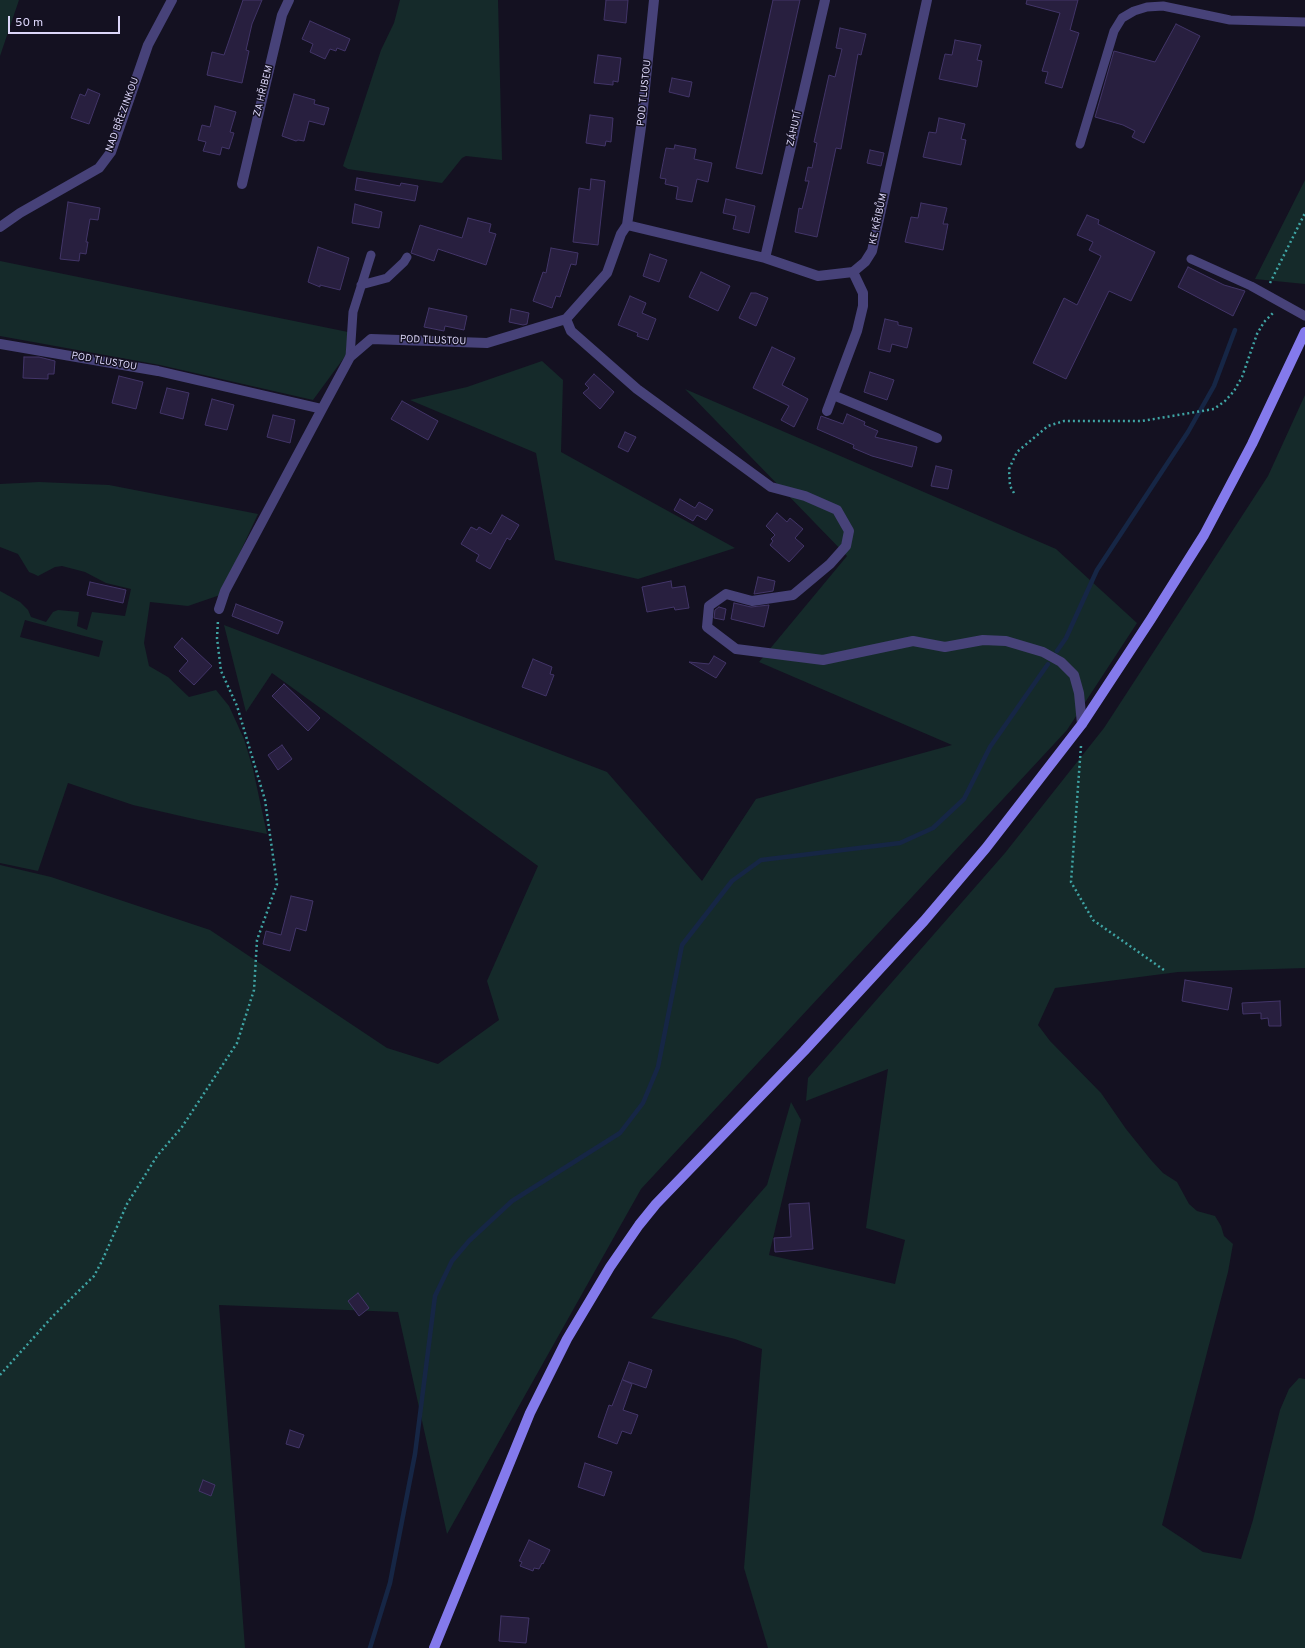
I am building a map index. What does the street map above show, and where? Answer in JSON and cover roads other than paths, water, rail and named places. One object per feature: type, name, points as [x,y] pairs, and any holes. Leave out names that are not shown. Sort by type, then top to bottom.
[{"type":"main road","points":[[434,1648],[506,1468],[530,1413],[567,1339],[624,1246],[639,1225],[674,1184],[804,1050],[924,921],[1004,826],[1082,724],[1204,535],[1252,444],[1305,332]]},
{"type":"street","name":"NAD BŘEZINKOU","points":[[0,227],[20,213],[99,168],[111,152],[148,45],[172,0]]},
{"type":"street","name":"ZA HŘIBEM","points":[[242,184],[282,15],[289,0]]},
{"type":"street","name":"POD TLUSTOU","points":[[0,344],[158,371],[322,409],[350,357],[371,338],[487,343],[566,319],[607,273],[627,225],[641,127],[654,0]]},
{"type":"street","name":"ZÁHUTÍ","points":[[765,258],[826,0]]},
{"type":"street","name":"KE KŘIBŮM","points":[[853,272],[865,262],[872,251],[927,0]]},
{"type":"street","points":[[627,225],[765,258],[818,276],[853,272],[863,294],[863,306],[857,331],[827,411]]},
{"type":"street","points":[[566,319],[571,332],[637,389],[771,487],[805,496],[837,510],[849,531],[846,546],[830,564],[793,595],[752,600],[726,594],[709,606],[707,627],[736,648],[823,660],[913,641],[945,646],[983,640],[1006,641],[1043,652],[1061,662],[1074,675],[1079,693],[1082,724]]},
{"type":"street","points":[[834,395],[937,438]]},
{"type":"street","points":[[219,609],[225,591],[322,409]]},
{"type":"lane","points":[[1080,144],[1114,31],[1122,18],[1134,11],[1147,7],[1163,6],[1230,20],[1305,22]]},
{"type":"lane","points":[[350,357],[353,312],[371,254]]},
{"type":"lane","points":[[362,285],[387,278],[404,262],[407,257]]},
{"type":"lane","points":[[1191,258],[1305,316]]},
{"type":"waterway","points":[[1057,651],[1066,638],[1097,570],[1188,432],[1214,386],[1235,330]]},
{"type":"waterway","points":[[370,1648],[390,1583],[415,1454],[435,1296],[452,1261],[469,1241],[512,1201],[620,1133],[643,1103],[658,1067],[682,945],[732,881],[761,860],[900,843],[933,828],[964,799],[990,747],[1048,664]]}]
